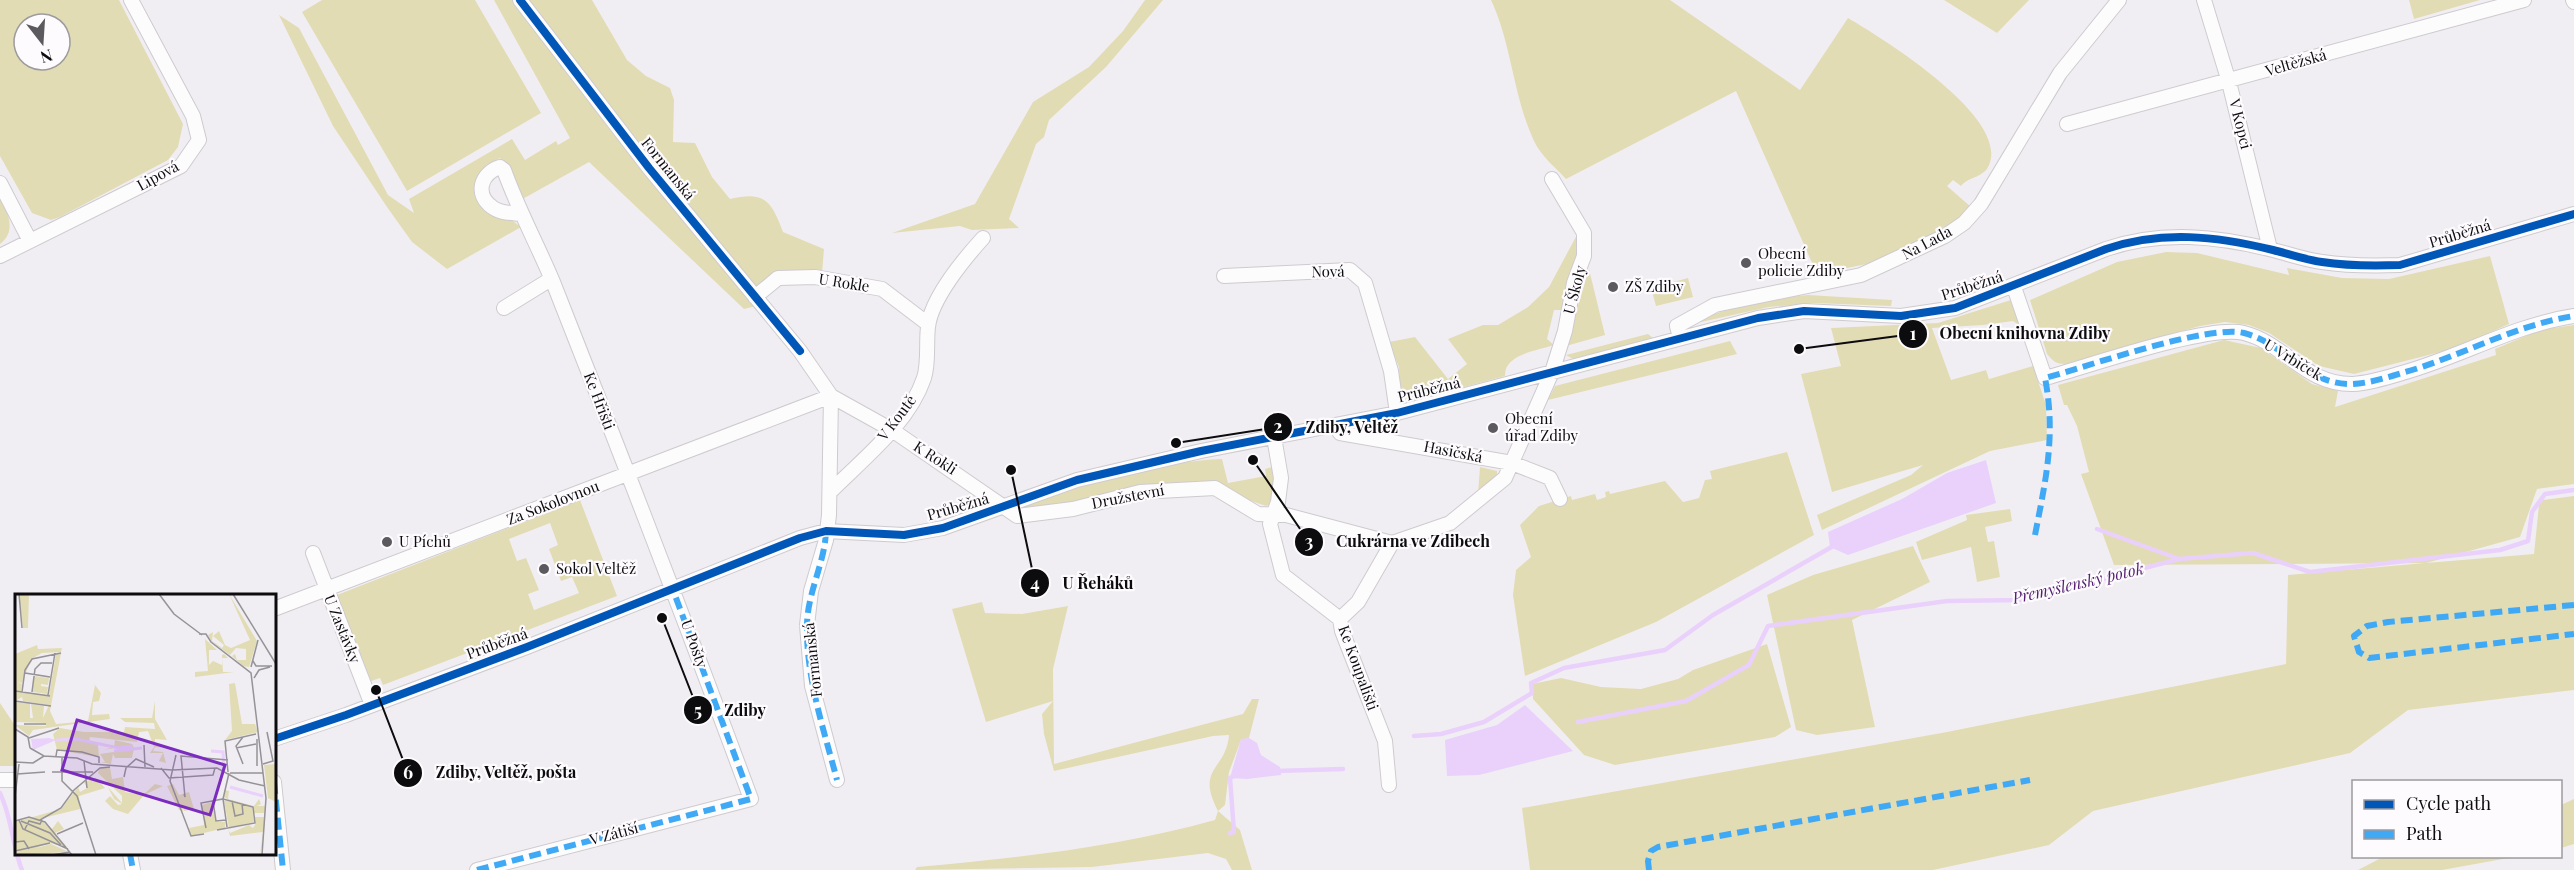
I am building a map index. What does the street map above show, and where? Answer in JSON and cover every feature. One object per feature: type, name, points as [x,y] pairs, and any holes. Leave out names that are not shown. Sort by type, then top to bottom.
[{"type":"street","name":"Lipová","points":[[0,256],[181,166],[199,140],[193,116],[131,0]]},
{"type":"street","name":"Formanská","points":[[520,0],[649,168],[800,351],[831,396],[828,441],[831,491],[826,531],[811,591],[807,626],[812,686],[837,780]]},
{"type":"street","name":"Na Lada","points":[[1680,338],[1677,326],[1715,305],[1861,275],[1946,236],[1964,223],[1981,204],[2060,73],[2119,0]]},
{"type":"street","name":"V Kopci","points":[[2204,0],[2229,82],[2270,249]]},
{"type":"street","name":"Veltěžská","points":[[2067,124],[2229,82],[2524,0]]},
{"type":"street","name":"U Školy","points":[[1552,179],[1582,226],[1584,256],[1574,284],[1565,331],[1552,372]]},
{"type":"street","points":[[0,183],[30,241]]},
{"type":"street","name":"Ke Hřišti","points":[[520,214],[551,279],[673,590]]},
{"type":"street","name":"Průběžná","points":[[276,738],[372,705],[673,590],[800,538],[826,531],[904,534],[943,528],[1077,480],[1396,412],[1758,318],[1804,311],[1901,316],[1927,314],[1955,308],[2014,287],[2130,241],[2170,235],[2198,236],[2270,249],[2320,262],[2347,265],[2400,265],[2574,214]]},
{"type":"street","name":"V Koutě","points":[[831,491],[892,430],[912,403],[925,377],[928,324],[951,277],[983,238]]},
{"type":"street","name":"Nová","points":[[1224,276],[1350,270],[1365,283],[1391,371],[1396,412]]},
{"type":"street","name":"U Rokle","points":[[755,297],[778,278],[815,277],[882,289],[928,324]]},
{"type":"street","points":[[504,308],[551,279]]},
{"type":"street","name":"U Vrbiček","points":[[2014,287],[2045,378],[2181,340],[2228,332],[2242,333],[2273,346],[2315,377],[2353,384],[2431,365],[2545,320],[2574,316]]},
{"type":"street","points":[[1340,619],[1358,602],[1392,543],[1450,523],[1505,478],[1552,372]]},
{"type":"street","name":"Za Sokolovnou","points":[[276,608],[831,396]]},
{"type":"street","name":"K Rokli","points":[[831,396],[892,430],[983,490],[1003,508]]},
{"type":"street","name":"Hasičská","points":[[1335,425],[1340,433],[1512,463],[1550,478],[1560,499]]},
{"type":"street","name":"Ke Koupališti","points":[[1274,437],[1281,478],[1278,502],[1270,524],[1272,540],[1283,575],[1340,619],[1342,631],[1385,741],[1389,785]]},
{"type":"street","name":"Družstevní","points":[[1003,508],[1017,516],[1073,509],[1140,492],[1215,488],[1258,514],[1273,514],[1392,543]]},
{"type":"street","name":"U Zastávky","points":[[313,554],[372,705]]},
{"type":"street","name":"U Pošty","points":[[673,590],[751,799]]},
{"type":"street","name":"V Zátiší","points":[[477,870],[751,799]]},
{"type":"street","points":[[276,802],[283,870]]},
{"type":"street","points":[[130,855],[133,870]]},
{"type":"shaded area","points":[[0,0],[119,0],[183,124],[178,147],[168,160],[60,217],[51,220],[32,213],[0,156]]},
{"type":"shaded area","points":[[322,0],[475,0],[541,113],[407,191],[302,12]]},
{"type":"shaded area","points":[[494,0],[592,0],[627,60],[646,76],[670,88],[674,100],[673,142],[695,143],[712,177],[730,199],[751,196],[765,200],[774,212],[783,232],[824,249],[822,273],[780,272],[758,286],[756,306],[744,309],[589,162],[519,201],[500,158],[486,165],[483,181],[488,203],[521,227],[447,269],[412,242],[333,126],[279,15],[299,28],[388,195],[414,213],[409,199],[512,139],[525,160],[556,141],[558,145],[570,138]]},
{"type":"shaded area","points":[[1145,0],[1163,0],[1106,67],[1049,120],[1044,137],[1036,144],[1009,219],[1019,228],[972,230],[960,226],[892,233],[975,204],[1033,102],[1089,67],[1123,31]]},
{"type":"shaded area","points":[[1491,0],[1670,0],[1800,90],[1848,18],[1913,61],[1963,103],[1981,125],[1990,146],[1989,165],[1980,175],[1961,186],[1953,180],[1947,186],[1971,207],[1952,223],[1882,261],[1817,274],[1736,91],[1566,179],[1544,156],[1534,141],[1521,106],[1504,35]]},
{"type":"shaded area","points":[[1944,0],[2029,0],[1997,33]]},
{"type":"shaded area","points":[[2409,0],[2480,0],[2414,19]]},
{"type":"shaded area","points":[[0,198],[8,216],[10,228],[0,244]]},
{"type":"shaded area","points":[[1578,233],[1579,249],[1565,310],[1554,310],[1547,339],[1554,345],[1516,358],[1506,369],[1505,376],[1408,402],[1400,397],[1399,367],[1389,342],[1415,337],[1448,379],[1467,364],[1448,339],[1483,325],[1498,325],[1528,307],[1549,287]]},
{"type":"shaded area","points":[[2166,252],[2197,253],[2289,275],[2287,268],[2342,278],[2389,279],[2490,256],[2509,324],[2456,348],[2354,374],[2319,366],[2269,333],[2249,325],[2225,322],[2200,326],[2065,364],[2057,363],[2047,354],[2030,300],[2117,262]]},
{"type":"shaded area","points":[[1589,269],[1605,335],[1566,346]]},
{"type":"shaded area","points":[[1688,278],[1693,297],[1656,306],[1651,288]]},
{"type":"shaded area","points":[[1808,295],[1892,300],[1891,306],[1813,303],[1769,307],[1692,324],[1694,321],[1736,307],[1779,298]]},
{"type":"shaded area","points":[[2011,300],[2020,326],[2013,321],[1932,328],[1951,380],[1986,370],[1989,379],[2033,366],[2046,405],[2047,440],[1990,451],[1822,530],[1817,515],[1911,475],[1923,465],[1832,492],[1801,374],[1841,366],[1831,328],[1938,323]]},
{"type":"shaded area","points":[[2574,325],[2574,484],[2537,489],[2520,537],[2426,563],[2534,554],[2539,505],[2543,500],[2574,496],[2574,690],[2408,710],[2350,753],[2093,811],[2049,845],[1933,870],[1530,870],[1522,808],[1947,732],[2286,664],[2288,575],[2425,563],[2114,565],[2081,474],[2089,472],[2077,426],[2067,405],[2064,405],[2058,385],[2224,340],[2261,348],[2312,384],[2338,391],[2335,407],[2496,355],[2495,349],[2540,330]]},
{"type":"shaded area","points":[[1648,334],[1653,338],[1573,359],[1566,355]]},
{"type":"shaded area","points":[[1730,341],[1737,354],[1548,400],[1555,386]]},
{"type":"shaded area","points":[[1787,452],[1814,535],[1656,622],[1525,676],[1513,595],[1516,570],[1531,557],[1520,525],[1539,506],[1571,496],[1572,500],[1595,494],[1597,500],[1606,497],[1605,492],[1609,491],[1610,494],[1665,481],[1683,502],[1699,498],[1705,480],[1712,479],[1710,471]]},
{"type":"shaded area","points":[[1222,459],[1228,483],[1266,476],[1265,469],[1276,466],[1277,476],[1271,504],[1266,506],[1205,485],[1019,510],[1029,504],[1112,477],[1179,463]]},
{"type":"shaded area","points":[[1986,460],[1996,503],[1848,555],[1830,547],[1828,532],[1902,499],[1947,473]]},
{"type":"shaded area","points":[[1480,467],[1497,471],[1497,476],[1478,494]]},
{"type":"shaded area","points":[[580,500],[617,596],[383,685],[380,678],[371,681],[337,595]],"holes":[[[550,523],[558,545],[549,549],[561,581],[572,577],[579,593],[534,610],[528,594],[539,590],[526,558],[517,561],[509,539]]]},
{"type":"shaded area","points":[[2010,509],[2012,521],[1985,527],[1988,542],[1994,541],[2000,577],[1977,582],[1971,547],[1922,560],[1916,542],[1967,520],[1966,515]]},
{"type":"shaded area","points":[[1913,546],[1930,582],[1852,620],[1875,727],[1817,735],[1796,730],[1767,595],[1813,575]]},
{"type":"shaded area","points":[[982,602],[985,613],[1022,614],[1068,606],[1053,669],[1054,764],[1243,714],[1252,699],[1259,699],[1249,738],[1241,740],[1229,772],[1225,805],[1218,811],[1210,786],[1214,770],[1227,747],[1229,735],[1213,736],[1054,771],[1044,734],[1042,714],[1053,701],[986,722],[952,609]]},
{"type":"shaded area","points":[[1767,644],[1791,727],[1775,737],[1615,765],[1584,755],[1533,699],[1532,684],[1561,678],[1601,687],[1641,689],[1678,679],[1693,670]]},
{"type":"shaded area","points":[[0,703],[15,726],[15,766],[0,766]]},
{"type":"shaded area","points":[[1525,705],[1573,751],[1479,775],[1447,776],[1445,740],[1497,725]]},
{"type":"shaded area","points":[[1249,738],[1257,743],[1261,755],[1280,767],[1281,775],[1247,779],[1230,778],[1241,739]]},
{"type":"shaded area","points":[[2574,799],[2574,844],[2562,848],[2562,805]]},
{"type":"shaded area","points":[[1218,811],[1240,830],[1252,870],[1232,870],[1226,859],[1208,853],[1092,867],[915,870],[917,867],[993,860],[1142,837],[1215,820]]},
{"type":"shaded area","points":[[2381,858],[2508,858],[2442,870],[2358,870]]},
{"type":"waterway","name":"Přemyšlenský potok","points":[[1578,722],[1686,701],[1749,665],[1768,626],[1947,601],[2022,600],[2179,559],[2253,553],[2310,572],[2500,550],[2528,541],[2532,512],[2545,494],[2574,490]]},
{"type":"waterway","points":[[2097,529],[2179,559]]},
{"type":"waterway","name":"Přemyšlenský potok","points":[[1414,736],[1441,734],[1484,722],[1532,693],[1531,683],[1564,668],[1665,650],[1713,615],[1835,545]]},
{"type":"waterway","name":"Přemyšlenský potok","points":[[1275,771],[1343,769]]},
{"type":"waterway","name":"Přemyšlenský potok","points":[[1230,833],[1234,832],[1230,778],[1234,776]]},
{"type":"waterway","name":"Přemyšlenský potok","points":[[0,793],[15,847]]},
{"type":"waterway","name":"Přemyšlenský potok","points":[[17,855],[22,870]]},
{"type":"marked path","points":[[2035,535],[2046,476],[2050,438],[2045,378],[2176,340],[2227,332],[2244,333],[2259,338],[2322,378],[2336,383],[2353,384],[2384,378],[2424,366],[2530,326],[2574,316]]},
{"type":"marked path","points":[[826,531],[823,555],[808,614],[807,645],[817,704],[837,780]]},
{"type":"marked path","points":[[477,870],[751,799],[673,590]]},
{"type":"marked path","points":[[2574,605],[2388,622],[2367,626],[2354,636],[2359,652],[2369,658],[2574,634]]},
{"type":"marked path","points":[[1649,870],[1648,861],[1651,851],[1658,847],[2030,780]]},
{"type":"marked path","points":[[276,802],[283,870]]},
{"type":"marked path","points":[[130,855],[133,870]]},
{"type":"cycle path","points":[[520,0],[649,168],[800,351]]},
{"type":"cycle path","points":[[276,738],[346,715],[527,647],[800,538],[826,531],[904,535],[943,528],[1077,480],[1201,451],[1397,413],[1758,318],[1804,311],[1901,316],[1955,308],[2106,249],[2148,239],[2189,237],[2231,241],[2322,262],[2400,265],[2574,214]]},
{"type":"place","name":"Obecní policie Zdiby","points":[[1746,263]]},
{"type":"place","name":"ZŠ Zdiby","points":[[1613,287]]},
{"type":"place","name":"Obecní knihovna Zdiby","points":[[1799,349]]},
{"type":"place","name":"Obecní úřad Zdiby","points":[[1493,428]]},
{"type":"place","name":"Zdiby, Veltěž","points":[[1176,443]]},
{"type":"place","name":"Cukrárna ve Zdibech","points":[[1253,460]]},
{"type":"place","name":"U Řeháků","points":[[1011,470]]},
{"type":"place","name":"U Píchů","points":[[387,542]]},
{"type":"place","name":"Sokol Veltěž","points":[[544,569]]},
{"type":"place","name":"Zdiby","points":[[662,618]]},
{"type":"place","name":"Zdiby, Veltěž, pošta","points":[[376,690]]}]
